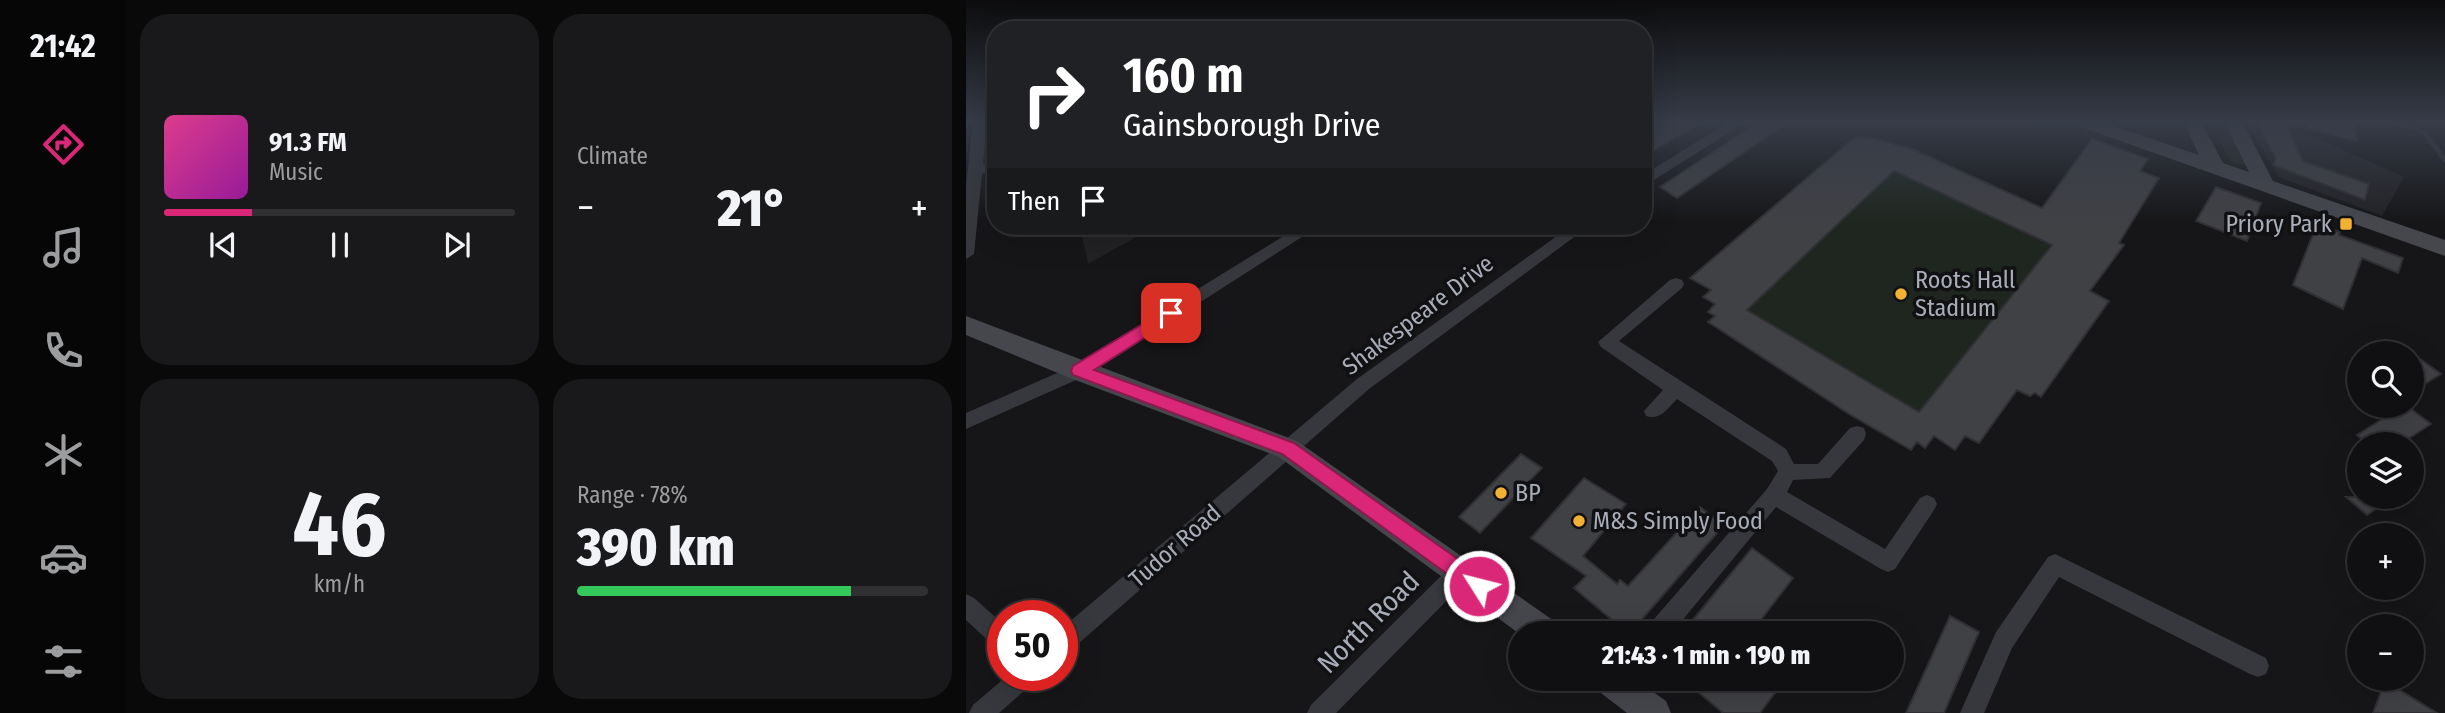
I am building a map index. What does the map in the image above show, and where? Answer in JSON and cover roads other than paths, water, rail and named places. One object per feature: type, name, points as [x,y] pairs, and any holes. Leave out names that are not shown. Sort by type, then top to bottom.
[{"type":"main road","points":[[2186,156],[2445,248]]},
{"type":"main road","points":[[2209,156],[2214,166]]},
{"type":"main road","points":[[2251,156],[2265,184]]},
{"type":"main road","points":[[966,325],[1079,371],[1288,449],[1528,621]]},
{"type":"main road","points":[[1627,691],[1654,713]]},
{"type":"street","points":[[966,254],[976,156]]},
{"type":"street","points":[[1652,176],[1684,156]]},
{"type":"street","points":[[974,172],[987,167]]},
{"type":"street","points":[[966,421],[1079,371],[1297,235]]},
{"type":"street","name":"Shakespeare Drive","points":[[1288,449],[1363,384],[1569,235]]},
{"type":"street","points":[[1676,284],[1607,342],[1779,455],[1788,472]]},
{"type":"street","points":[[1653,411],[1676,389]]},
{"type":"street","points":[[1788,472],[1823,472],[1857,434]]},
{"type":"street","name":"Tudor Road","points":[[1078,629],[1288,449]]},
{"type":"street","points":[[1667,621],[1774,495],[1788,472]]},
{"type":"street","points":[[1774,495],[1888,562],[1927,504]]},
{"type":"street","points":[[1972,713],[2004,640],[2055,564],[2258,666]]},
{"type":"street","name":"North Road","points":[[1319,713],[1460,572]]},
{"type":"street","points":[[966,605],[987,624]]},
{"type":"street","points":[[981,713],[1007,691]]},
{"type":"waterway","points":[[2442,156],[2445,160]]},
{"type":"place","name":"Priory Park","points":[[2346,224]]},
{"type":"place","name":"Roots Hall Stadium","points":[[1901,294]]},
{"type":"place","name":"BP","points":[[1501,493]]},
{"type":"place","name":"M&S Simply Food","points":[[1579,521]]}]
